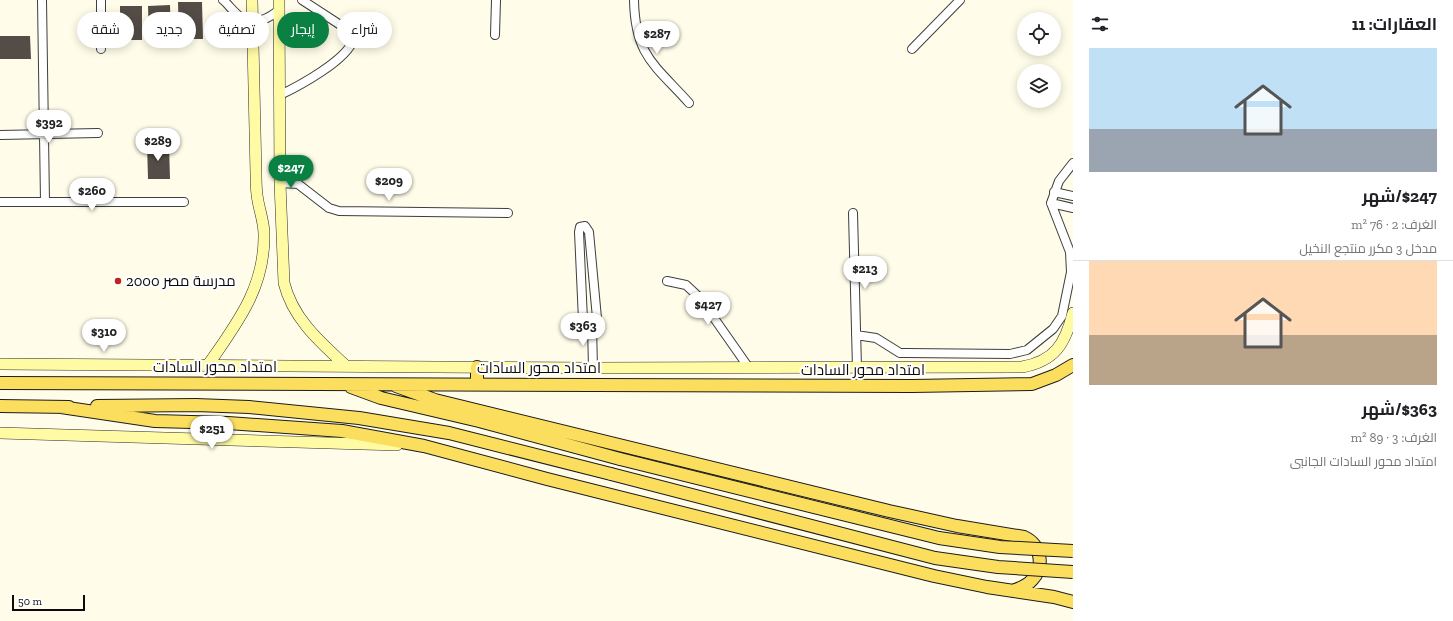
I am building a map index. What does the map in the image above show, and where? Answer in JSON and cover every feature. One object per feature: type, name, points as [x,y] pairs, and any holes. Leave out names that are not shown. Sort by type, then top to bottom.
[{"type":"main road","name":"امتداد محور السادات","points":[[0,382],[912,386],[1032,384],[1056,375],[1073,365]]},
{"type":"main road","points":[[477,367],[477,384]]},
{"type":"main road","points":[[343,384],[381,398],[479,421],[620,459],[939,538],[1000,546],[1073,551]]},
{"type":"main road","points":[[391,384],[435,400],[889,511],[957,526],[1024,537],[1030,540],[1037,549],[1040,565],[1032,581],[1013,591]]},
{"type":"main road","points":[[0,406],[61,407],[196,405],[249,407],[359,418],[449,433],[935,558],[998,568],[1073,572]]},
{"type":"main road","points":[[61,407],[155,421],[228,423],[342,431],[424,446],[547,479],[928,574],[1013,591],[1054,597],[1073,602]]},
{"type":"street","points":[[42,0],[45,202]]},
{"type":"street","points":[[101,0],[101,49]]},
{"type":"street","points":[[223,0],[236,12]]},
{"type":"street","points":[[252,0],[252,12]]},
{"type":"street","points":[[280,95],[303,84],[347,52],[353,40],[350,32],[345,28],[302,0]]},
{"type":"street","points":[[495,35],[496,0]]},
{"type":"street","points":[[634,0],[636,30],[643,50],[650,62],[689,103]]},
{"type":"street","points":[[912,49],[960,0]]},
{"type":"street","points":[[269,16],[280,4]]},
{"type":"street","points":[[280,4],[280,183],[281,246],[284,283],[287,294],[297,316],[317,339],[346,366]]},
{"type":"street","points":[[208,365],[250,301],[258,280],[264,246],[264,226],[258,202],[256,174],[253,48]]},
{"type":"street","points":[[0,135],[98,133]]},
{"type":"street","points":[[856,335],[876,338],[900,353],[1010,354],[1027,350],[1041,341],[1053,329],[1062,316],[1072,272],[1070,252],[1051,203],[1059,181],[1073,163]]},
{"type":"street","points":[[280,183],[298,184],[329,208],[340,211],[508,213]]},
{"type":"street","points":[[1054,192],[1073,196]]},
{"type":"street","points":[[0,202],[184,202]]},
{"type":"street","points":[[1051,203],[1073,208]]},
{"type":"street","points":[[853,213],[857,368]]},
{"type":"street","points":[[592,326],[586,324],[583,320],[579,232],[582,226],[587,227],[589,232],[597,318],[595,324],[592,326],[593,368]]},
{"type":"street","points":[[264,246],[281,246]]},
{"type":"street","points":[[667,281],[686,285],[700,298],[749,368]]},
{"type":"street","points":[[0,364],[593,368],[1022,367],[1043,361],[1056,350],[1066,336],[1073,313]]},
{"type":"street","points":[[0,433],[424,446]]},
{"type":"building","points":[[178,2],[202,2],[203,39],[196,39],[196,12],[178,12]]},
{"type":"building","points":[[170,5],[170,12],[148,12],[148,6]]},
{"type":"building","points":[[120,6],[142,6],[142,40],[134,40],[134,12],[120,12]]},
{"type":"building","points":[[0,36],[30,36],[31,59],[0,59]]},
{"type":"building","points":[[147,144],[169,144],[170,179],[148,179]]},
{"type":"place","name":"مدرسة مصر 2000","points":[[118,281]]}]
